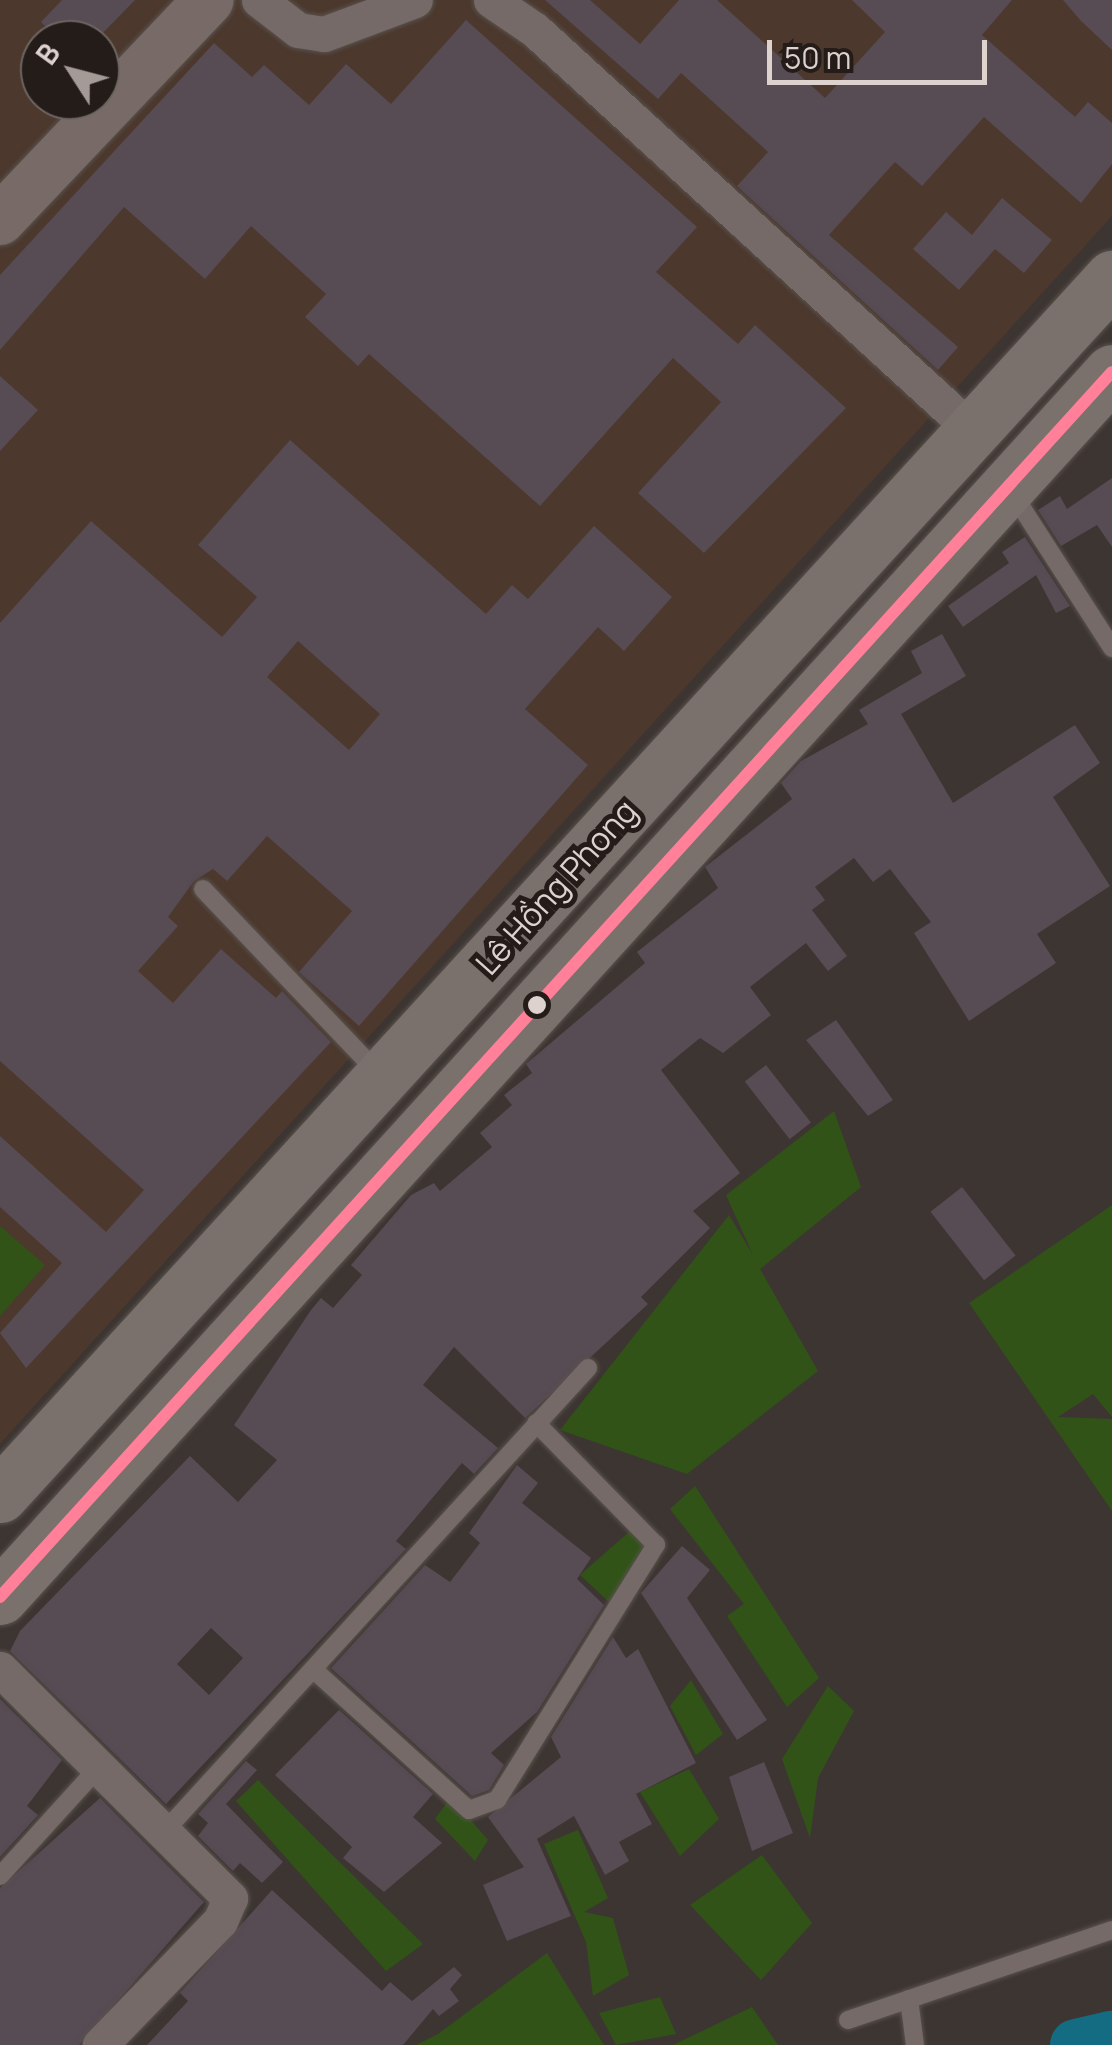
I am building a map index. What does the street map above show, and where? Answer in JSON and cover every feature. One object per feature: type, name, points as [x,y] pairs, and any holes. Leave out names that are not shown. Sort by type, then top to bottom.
[{"type":"highway","name":"Lê Hồng Phong","points":[[0,1496],[1112,278]]},
{"type":"highway","name":"Lê Hồng Phong","points":[[0,1597],[1112,372]]},
{"type":"street","points":[[0,220],[209,0]]},
{"type":"street","points":[[259,0],[298,30],[324,34],[415,0]]},
{"type":"street","points":[[491,0],[535,30],[973,430]]},
{"type":"street","points":[[0,1668],[163,1833],[225,1888],[228,1909],[100,2045]]},
{"type":"lane","points":[[1008,486],[1112,648]]},
{"type":"lane","points":[[203,890],[382,1077]]},
{"type":"lane","points":[[163,1833],[588,1368]]},
{"type":"lane","points":[[314,1670],[470,1810],[497,1800],[656,1545],[536,1423]]},
{"type":"lane","points":[[0,1876],[98,1768]]},
{"type":"lane","points":[[848,2020],[1112,1930]]},
{"type":"lane","points":[[909,1998],[915,2045]]},
{"type":"shaded area","points":[[0,0],[1112,0],[1112,216],[0,1444]]},
{"type":"green space","points":[[834,1111],[861,1187],[760,1269],[818,1371],[687,1474],[560,1430],[729,1215],[753,1255],[726,1195]]},
{"type":"green space","points":[[1112,1205],[1112,1417],[1093,1394],[1058,1417],[1112,1419],[1112,1511],[969,1303]]},
{"type":"green space","points":[[0,1226],[45,1265],[0,1316]]},
{"type":"green space","points":[[695,1486],[819,1678],[787,1707],[727,1616],[744,1604],[670,1509]]},
{"type":"green space","points":[[638,1524],[648,1539],[609,1602],[580,1575]]},
{"type":"green space","points":[[691,1680],[723,1734],[696,1755],[670,1706]]},
{"type":"green space","points":[[828,1686],[854,1711],[818,1778],[810,1838],[782,1759]]},
{"type":"green space","points":[[689,1769],[719,1819],[680,1856],[640,1792]]},
{"type":"green space","points":[[258,1780],[423,1944],[386,1971],[236,1801]]},
{"type":"green space","points":[[451,1797],[488,1840],[475,1861],[435,1819]]},
{"type":"green space","points":[[578,1830],[608,1898],[584,1912],[613,1918],[629,1975],[593,1996],[586,1942],[544,1844]]},
{"type":"green space","points":[[762,1855],[812,1923],[761,1980],[690,1905]]},
{"type":"green space","points":[[547,1953],[604,2045],[416,2045],[438,2034]]},
{"type":"green space","points":[[660,1997],[676,2034],[616,2045],[599,2013]]},
{"type":"green space","points":[[752,2007],[778,2045],[673,2045]]},
{"type":"building","points":[[62,0],[135,0],[116,20],[43,20]]},
{"type":"building","points":[[545,0],[590,0],[640,44],[679,0],[717,0],[825,98],[885,32],[852,0],[1012,0],[982,35],[1075,117],[1088,102],[1112,123],[1112,164],[1081,203],[984,117],[922,186],[895,162],[829,235],[958,347],[938,370],[737,186],[768,152],[681,73],[658,99]]},
{"type":"building","points":[[1063,0],[1112,0],[1112,50],[1081,21]]},
{"type":"building","points":[[466,20],[697,227],[656,272],[738,344],[755,325],[846,408],[704,553],[638,493],[721,402],[673,358],[540,506],[369,354],[358,366],[305,317],[326,294],[251,226],[205,279],[124,207],[0,350],[0,275],[214,43],[252,77],[264,65],[309,105],[346,64],[391,104]]},
{"type":"building","points":[[1002,198],[1052,240],[1024,273],[995,249],[959,290],[913,249],[946,212],[972,235]]},
{"type":"building","points":[[0,376],[38,410],[0,451]]},
{"type":"building","points":[[290,440],[486,614],[512,585],[528,599],[594,526],[672,597],[624,651],[598,627],[525,709],[588,765],[359,1026],[299,972],[352,911],[267,836],[227,881],[213,869],[194,881],[168,917],[178,926],[138,971],[173,1003],[221,949],[276,998],[282,991],[331,1042],[26,1368],[0,1333],[62,1263],[0,1207],[0,1136],[106,1232],[144,1190],[0,1061],[0,623],[91,521],[222,637],[257,597],[198,545]],"holes":[[[298,641],[380,714],[349,750],[267,677]]]},
{"type":"building","points":[[1112,478],[1112,547],[1097,525],[1061,546],[1038,510],[1060,496],[1067,509]]},
{"type":"building","points":[[1025,537],[1070,606],[1056,613],[1036,575],[963,627],[948,606],[1009,563],[1002,552]]},
{"type":"building","points":[[942,634],[966,676],[901,714],[953,803],[1075,725],[1100,763],[1053,797],[1110,886],[1037,934],[1056,963],[969,1021],[914,933],[931,922],[890,869],[873,882],[854,858],[815,887],[825,900],[812,910],[847,956],[828,971],[806,943],[750,987],[771,1015],[723,1053],[700,1038],[661,1070],[740,1173],[693,1211],[710,1228],[641,1297],[648,1304],[525,1418],[454,1347],[423,1385],[498,1448],[474,1474],[462,1463],[396,1541],[406,1549],[166,1804],[10,1651],[20,1631],[190,1456],[238,1502],[277,1460],[234,1425],[311,1310],[321,1298],[333,1308],[362,1275],[351,1265],[411,1195],[434,1183],[440,1191],[492,1147],[480,1133],[512,1105],[504,1095],[532,1073],[526,1064],[645,963],[637,952],[718,888],[705,867],[792,799],[781,783],[801,761],[868,724],[859,710],[922,673],[911,651]],"holes":[[[211,1628],[243,1658],[209,1695],[177,1664]]]},
{"type":"building","points":[[836,1020],[893,1100],[868,1116],[806,1040]]},
{"type":"building","points":[[766,1065],[811,1123],[790,1139],[745,1082]]},
{"type":"building","points":[[962,1187],[1016,1256],[984,1280],[930,1212]]},
{"type":"building","points":[[517,1465],[538,1483],[522,1503],[591,1558],[577,1579],[604,1605],[537,1712],[491,1753],[504,1765],[489,1790],[472,1796],[331,1668],[425,1565],[450,1582],[480,1543],[469,1533]]},
{"type":"building","points":[[682,1546],[710,1570],[687,1598],[767,1720],[737,1740],[641,1593]]},
{"type":"building","points":[[613,1637],[626,1658],[638,1649],[696,1763],[636,1794],[652,1824],[619,1842],[629,1861],[605,1875],[574,1816],[537,1839],[571,1916],[507,1941],[483,1885],[524,1867],[488,1817],[561,1757],[551,1737]]},
{"type":"building","points":[[0,1699],[62,1760],[27,1806],[38,1815],[0,1857]]},
{"type":"building","points":[[339,1710],[433,1794],[413,1817],[442,1843],[384,1892],[343,1858],[352,1847],[275,1775]]},
{"type":"building","points":[[246,1761],[257,1770],[226,1804],[283,1862],[262,1883],[240,1863],[233,1871],[198,1836],[208,1823],[198,1814]]},
{"type":"building","points":[[764,1762],[793,1833],[752,1851],[729,1777]]},
{"type":"building","points":[[100,1798],[204,1902],[79,2045],[0,2045],[0,1888]]},
{"type":"building","points":[[272,1890],[382,1991],[390,1982],[412,2001],[454,1967],[462,1975],[450,1989],[459,2001],[439,2016],[433,2009],[403,2045],[147,2045],[188,2001],[180,1993]]},
{"type":"waterway","points":[[1076,2045],[1112,2037]]},
{"type":"transit line","points":[[0,1597],[1112,372]]}]
